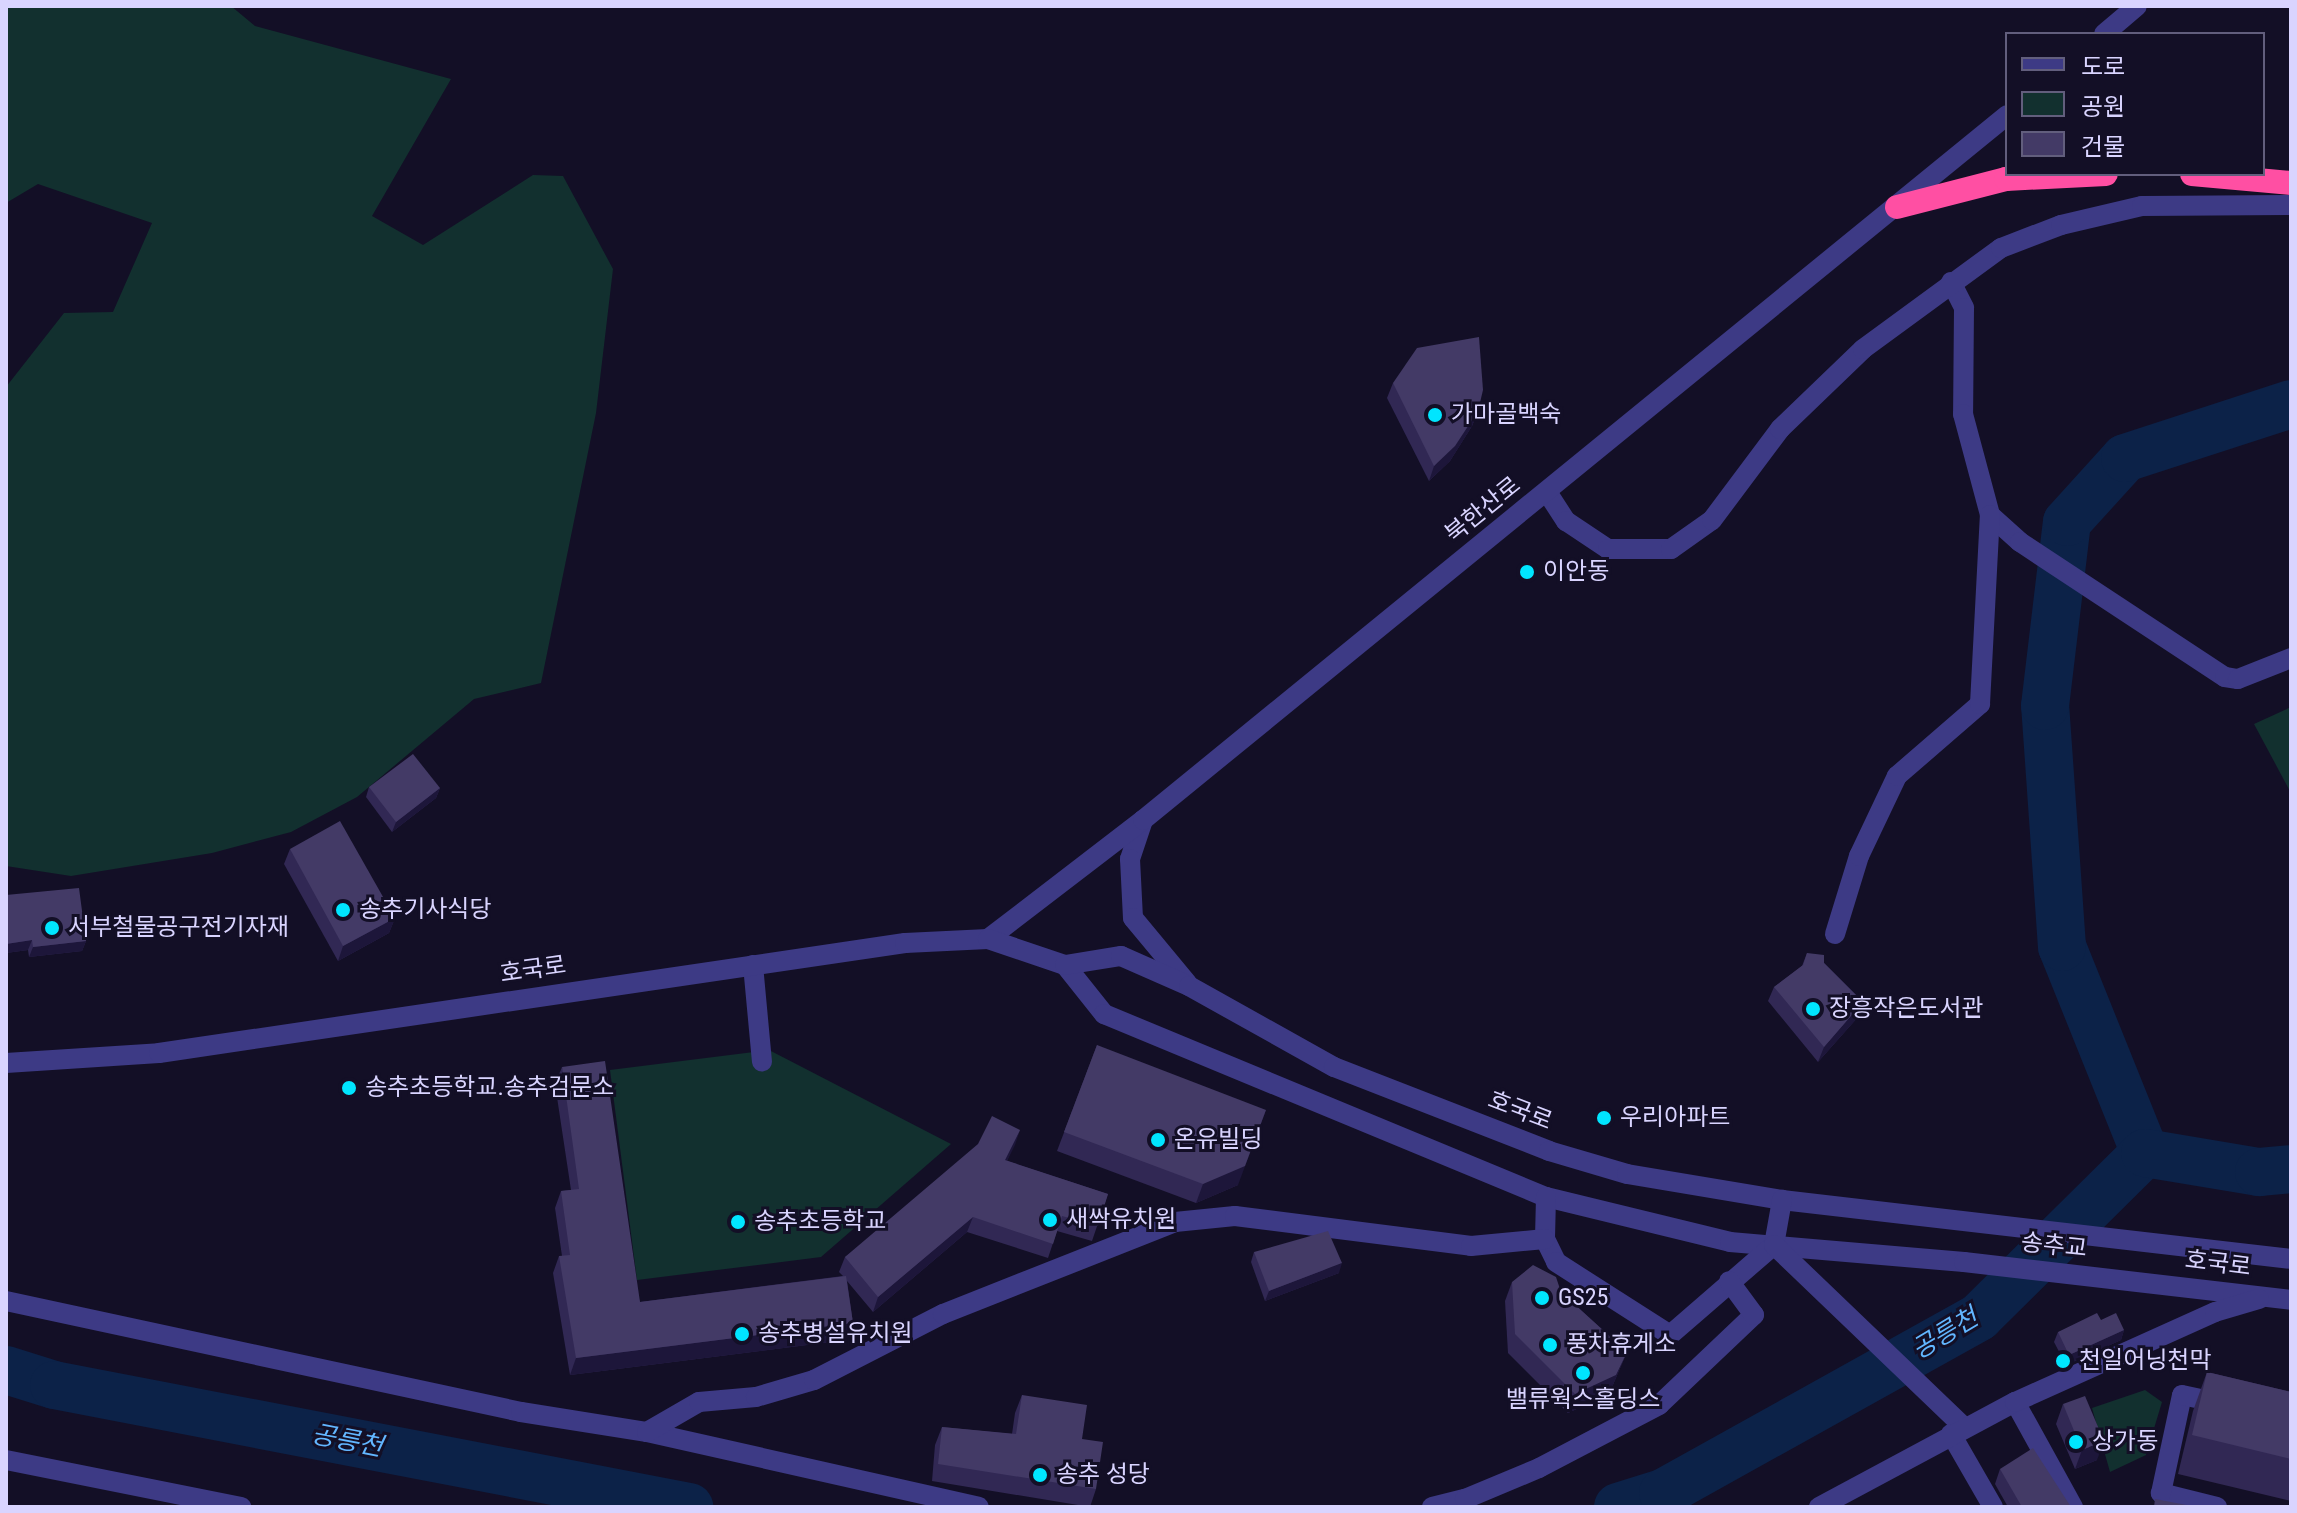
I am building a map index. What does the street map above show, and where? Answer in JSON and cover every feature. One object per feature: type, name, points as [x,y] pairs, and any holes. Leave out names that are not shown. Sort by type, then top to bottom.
[{"type":"highway","points":[[1897,207],[2006,179],[2066,176]]},
{"type":"highway","points":[[2214,176],[2291,183]]},
{"type":"street","points":[[2106,32],[2137,6]]},
{"type":"street","name":"북한산로","points":[[988,939],[1143,820],[2005,117]]},
{"type":"street","points":[[1547,492],[1566,521],[1608,549],[1671,549],[1712,520],[1780,429],[1863,349],[2001,248],[2061,225],[2128,209],[2267,201],[2291,205]]},
{"type":"street","points":[[1835,934],[1859,856],[1897,776],[1980,704],[1990,515],[1963,414],[1964,308],[1951,282]]},
{"type":"street","points":[[1990,515],[2225,677],[2238,679],[2291,658]]},
{"type":"street","points":[[1143,820],[1130,859],[1133,918],[1189,986]]},
{"type":"street","name":"호국로","points":[[6,1063],[159,1053],[905,943],[988,939],[1065,965],[1121,956],[1189,986],[1334,1067],[1549,1151],[1627,1174],[1782,1200],[1987,1226]]},
{"type":"street","points":[[753,965],[762,1062]]},
{"type":"street","points":[[1065,965],[1104,1014],[1546,1197],[1730,1242],[1774,1245],[1958,1430],[1993,1507]]},
{"type":"street","points":[[1546,1197],[1545,1239],[1556,1262],[1670,1335],[1774,1245],[1782,1200]]},
{"type":"street","points":[[647,1432],[699,1402],[756,1397],[814,1380],[943,1314],[1175,1222],[1235,1216],[1471,1246],[1545,1239]]},
{"type":"street","name":"송추교","points":[[1987,1226],[2144,1243]]},
{"type":"street","name":"호국로","points":[[2144,1243],[2291,1259]]},
{"type":"street","name":"송추교","points":[[1774,1245],[2139,1281]]},
{"type":"street","points":[[1432,1507],[1465,1499],[1575,1452],[1659,1405],[1754,1315],[1729,1281]]},
{"type":"street","name":"호국로","points":[[2139,1281],[2291,1300]]},
{"type":"street","points":[[1819,1507],[2015,1402],[2215,1312],[2268,1296]]},
{"type":"street","points":[[6,1301],[521,1412],[647,1432],[979,1507]]},
{"type":"street","points":[[2217,1507],[2161,1493],[2182,1395],[2244,1408]]},
{"type":"street","points":[[2015,1402],[2073,1507]]},
{"type":"street","points":[[6,1460],[241,1507]]},
{"type":"green space","points":[[6,6],[231,6],[255,26],[451,79],[372,216],[423,245],[533,175],[563,176],[613,269],[596,413],[541,683],[474,699],[357,797],[291,832],[212,853],[71,876],[6,866],[6,387],[64,313],[113,312],[152,223],[38,184],[6,203]]},
{"type":"green space","points":[[2291,707],[2291,793],[2254,724]]},
{"type":"green space","points":[[769,1050],[951,1144],[821,1257],[637,1280],[610,1070]]},
{"type":"green space","points":[[2145,1390],[2162,1402],[2146,1455],[2110,1472],[2092,1408]]},
{"type":"building","name":"가마골백숙","points":[[1479,337],[1483,390],[1478,411],[1455,446],[1434,466],[1393,383],[1417,348]]},
{"type":"building","points":[[413,754],[440,788],[396,822],[369,787]]},
{"type":"building","name":"송추기사식당","points":[[340,821],[395,918],[343,946],[290,849]]},
{"type":"building","points":[[79,888],[86,941],[33,947],[32,940],[6,944],[6,895]]},
{"type":"building","name":"장흥작은도서관","points":[[1807,953],[1824,955],[1824,963],[1863,1002],[1824,1047],[1774,987],[1803,965]]},
{"type":"building","name":"온유빌딩","points":[[1097,1045],[1266,1110],[1245,1166],[1203,1184],[1064,1132]]},
{"type":"building","points":[[605,1061],[640,1302],[846,1276],[853,1323],[576,1358],[559,1256],[570,1255],[561,1191],[579,1189],[562,1067]]},
{"type":"building","points":[[992,1116],[1020,1130],[1005,1160],[1108,1194],[1098,1226],[1062,1216],[1053,1244],[973,1217],[878,1297],[845,1257],[978,1144]]},
{"type":"building","points":[[1328,1231],[1342,1263],[1269,1291],[1254,1252]]},
{"type":"building","name":"풍차휴게소","points":[[1533,1265],[1556,1277],[1561,1292],[1627,1352],[1616,1375],[1575,1394],[1515,1334],[1512,1282]]},
{"type":"building","points":[[2097,1313],[2101,1320],[2116,1313],[2124,1330],[2069,1355],[2058,1332]]},
{"type":"building","points":[[2207,1372],[2291,1392],[2291,1459],[2192,1435]]},
{"type":"building","points":[[1022,1395],[1087,1405],[1082,1439],[1103,1442],[1096,1489],[938,1464],[942,1427],[1016,1434]]},
{"type":"building","points":[[2085,1396],[2104,1441],[2082,1450],[2063,1404]]},
{"type":"building","points":[[2033,1448],[2071,1507],[2022,1507],[2000,1469]]},
{"type":"building","points":[[2155,1499],[2197,1507],[2154,1507]]},
{"type":"waterway","points":[[2145,1153],[2062,947],[2045,706],[2067,522],[2125,458],[2291,404]]},
{"type":"waterway","name":"공릉천","points":[[1618,1507],[1663,1493],[1979,1317],[2145,1153],[2259,1172],[2291,1169]]},
{"type":"waterway","name":"공릉천","points":[[6,1370],[54,1385],[689,1507]]},
{"type":"place","name":"가마골백숙","points":[[1435,415]]},
{"type":"place","name":"이안동","points":[[1527,572]]},
{"type":"place","name":"송추기사식당","points":[[343,910]]},
{"type":"place","name":"서부철물공구전기자재","points":[[52,928]]},
{"type":"place","name":"장흥작은도서관","points":[[1813,1009]]},
{"type":"place","name":"송추초등학교.송추검문소","points":[[349,1088]]},
{"type":"place","name":"우리아파트","points":[[1604,1118]]},
{"type":"place","name":"온유빌딩","points":[[1158,1140]]},
{"type":"place","name":"새싹유치원","points":[[1050,1220]]},
{"type":"place","name":"송추초등학교","points":[[738,1222]]},
{"type":"place","name":"GS25","points":[[1542,1298]]},
{"type":"place","name":"송추병설유치원","points":[[742,1334]]},
{"type":"place","name":"풍차휴게소","points":[[1550,1345]]},
{"type":"place","name":"천일어닝천막","points":[[2063,1361]]},
{"type":"place","name":"밸류웍스홀딩스","points":[[1583,1373]]},
{"type":"place","name":"상가동","points":[[2076,1442]]},
{"type":"place","name":"송추 성당","points":[[1040,1475]]}]
